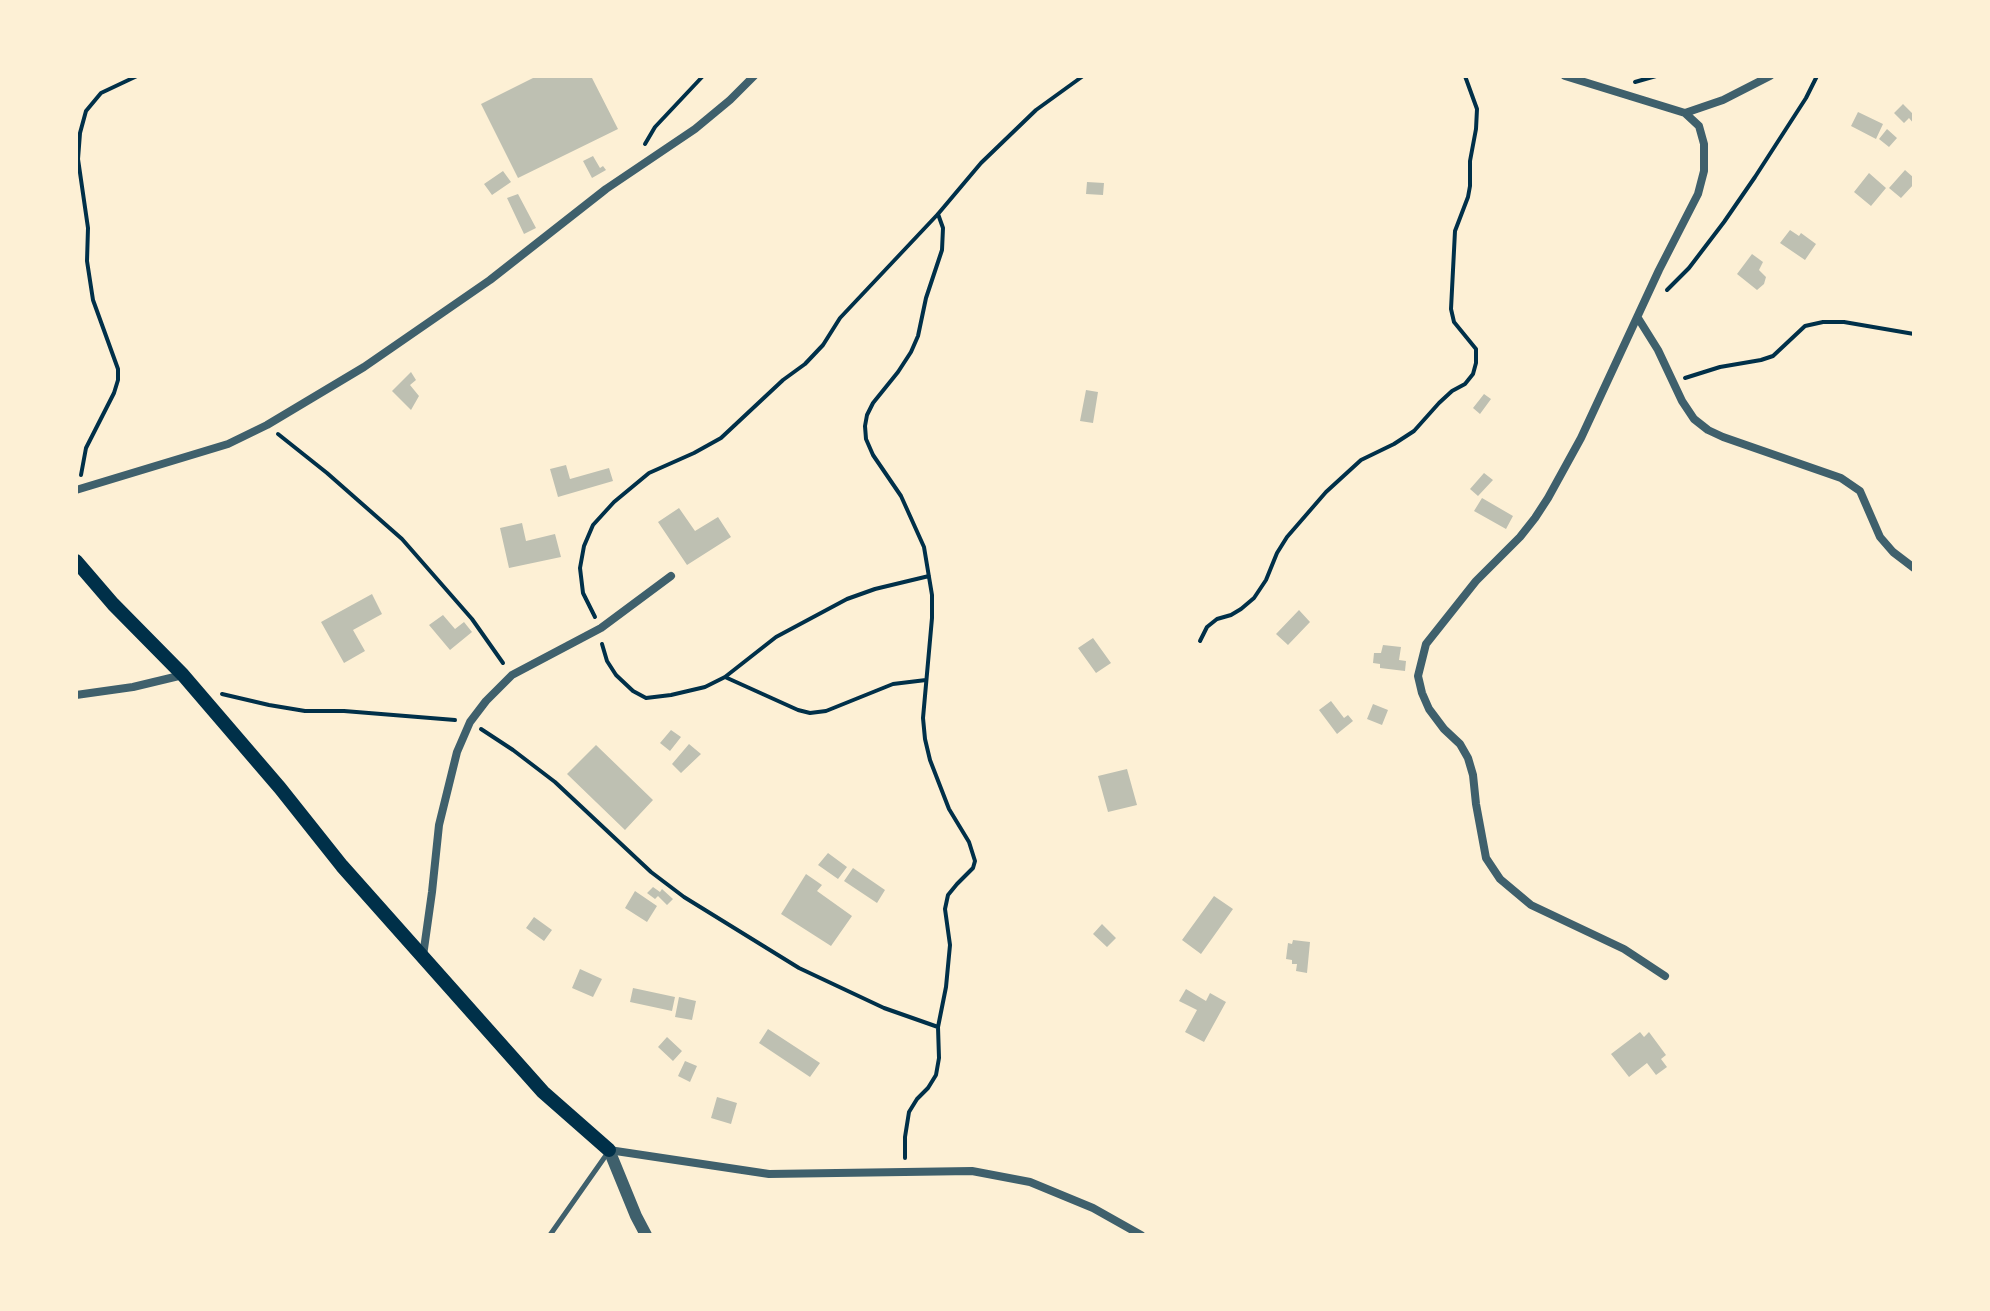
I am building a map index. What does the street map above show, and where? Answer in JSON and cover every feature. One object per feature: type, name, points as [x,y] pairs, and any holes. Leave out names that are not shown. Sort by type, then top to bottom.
[{"type":"main road","points":[[76,561],[113,604],[183,675],[342,866],[543,1092],[609,1150]]},
{"type":"street","points":[[77,490],[228,444],[267,425],[364,367],[490,280],[606,189],[695,129],[754,76]]},
{"type":"street","points":[[1565,76],[1685,113],[1699,126],[1704,144],[1704,171],[1698,194],[1581,438],[1535,518],[1476,581],[1426,644],[1418,676],[1429,709],[1460,744],[1468,758],[1486,858],[1500,879],[1531,905],[1624,949],[1665,976]]},
{"type":"street","points":[[1685,113],[1723,100],[1770,76]]},
{"type":"street","points":[[1640,313],[1682,401],[1694,419],[1708,430],[1841,478],[1860,491],[1880,537],[1914,568]]},
{"type":"street","points":[[423,958],[439,825],[457,752],[470,722],[512,675],[601,628],[671,576]]},
{"type":"street","points":[[76,695],[133,687],[183,675]]},
{"type":"street","points":[[609,1150],[769,1174],[972,1171],[1030,1182],[1093,1208],[1141,1235]]},
{"type":"street","points":[[609,1150],[646,1235]]},
{"type":"lane","points":[[550,1235],[609,1150]]},
{"type":"path","points":[[77,490],[86,448],[118,380],[118,369],[93,300],[87,261],[88,228],[78,159],[80,133],[86,111],[101,93],[137,76]]},
{"type":"path","points":[[637,167],[655,127],[703,76]]},
{"type":"path","points":[[929,576],[847,599],[776,637],[725,677],[705,687],[646,698],[616,675],[607,661],[601,628],[583,593],[580,568],[584,546],[593,525],[614,502],[649,473],[721,438],[783,380],[805,364],[823,345],[840,318],[938,214],[981,163],[1036,110],[1083,76]]},
{"type":"path","points":[[1200,641],[1207,627],[1217,619],[1241,609],[1254,598],[1287,537],[1326,492],[1361,460],[1414,431],[1445,397],[1465,384],[1473,374],[1476,349],[1454,322],[1451,309],[1455,231],[1468,197],[1476,129],[1477,109],[1465,76]]},
{"type":"path","points":[[1640,313],[1689,268],[1724,222],[1806,98],[1817,76]]},
{"type":"path","points":[[906,1172],[909,1112],[936,1075],[939,1058],[938,1027],[950,945],[945,909],[948,895],[973,868],[975,861],[969,842],[949,809],[925,739],[923,718],[932,618],[924,547],[901,496],[873,455],[866,439],[865,426],[873,403],[898,372],[918,336],[926,298],[942,250],[943,228],[938,214]]},
{"type":"path","points":[[1674,383],[1700,372],[1773,356],[1805,326],[1823,322],[1844,322],[1914,334]]},
{"type":"path","points":[[267,425],[402,539],[472,619],[512,675]]},
{"type":"path","points":[[725,677],[798,710],[817,713],[893,684],[926,680]]},
{"type":"path","points":[[196,691],[305,711],[470,722],[555,782],[642,864],[684,897],[799,968],[884,1008],[938,1027]]},
{"type":"building","points":[[537,76],[591,76],[618,129],[518,178],[481,104]]},
{"type":"building","points":[[1903,104],[1914,115],[1914,124],[1909,118],[1904,123],[1894,113]]},
{"type":"building","points":[[1858,112],[1883,124],[1876,139],[1851,126]]},
{"type":"building","points":[[1887,129],[1897,138],[1889,147],[1879,139]]},
{"type":"building","points":[[593,156],[600,168],[603,166],[606,170],[592,178],[583,161]]},
{"type":"building","points":[[1905,170],[1914,178],[1914,184],[1901,198],[1889,188]]},
{"type":"building","points":[[503,171],[511,182],[492,195],[484,184]]},
{"type":"building","points":[[1869,173],[1886,188],[1871,206],[1854,192]]},
{"type":"building","points":[[1087,182],[1104,183],[1103,195],[1086,194]]},
{"type":"building","points":[[518,194],[536,228],[524,234],[507,198]]},
{"type":"building","points":[[1790,230],[1799,236],[1801,233],[1816,244],[1805,260],[1780,243]]},
{"type":"building","points":[[1752,254],[1763,262],[1759,270],[1766,277],[1757,290],[1737,274]]},
{"type":"building","points":[[411,372],[416,380],[410,385],[419,396],[411,410],[392,391]]},
{"type":"building","points":[[1086,390],[1098,392],[1093,423],[1080,421]]},
{"type":"building","points":[[1484,394],[1491,399],[1480,414],[1473,408]]},
{"type":"building","points":[[566,465],[570,479],[609,468],[613,481],[558,497],[550,469]]},
{"type":"building","points":[[1484,473],[1493,480],[1478,496],[1470,489]]},
{"type":"building","points":[[1482,498],[1513,516],[1506,529],[1474,511]]},
{"type":"building","points":[[679,508],[695,531],[718,517],[731,537],[687,565],[658,522]]},
{"type":"building","points":[[522,523],[526,541],[555,534],[561,557],[509,568],[500,528]]},
{"type":"building","points":[[372,594],[382,614],[353,630],[365,651],[344,663],[321,622]]},
{"type":"building","points":[[1299,610],[1310,622],[1288,645],[1276,634]]},
{"type":"building","points":[[443,615],[455,629],[464,622],[472,632],[450,650],[429,625]]},
{"type":"building","points":[[1093,638],[1111,663],[1096,673],[1078,648]]},
{"type":"building","points":[[1383,645],[1401,647],[1399,660],[1406,661],[1405,671],[1380,668],[1380,664],[1373,663],[1374,653],[1381,653]]},
{"type":"building","points":[[1331,701],[1344,718],[1348,715],[1353,721],[1337,734],[1319,710]]},
{"type":"building","points":[[1373,704],[1388,710],[1382,725],[1367,719]]},
{"type":"building","points":[[671,730],[681,737],[670,751],[660,743]]},
{"type":"building","points":[[689,744],[701,754],[681,773],[672,764]]},
{"type":"building","points":[[596,745],[653,800],[625,830],[567,774]]},
{"type":"building","points":[[1127,769],[1137,805],[1108,812],[1098,776]]},
{"type":"building","points":[[828,853],[847,867],[838,879],[818,865]]},
{"type":"building","points":[[853,868],[885,890],[877,903],[844,881]]},
{"type":"building","points":[[806,874],[822,885],[817,891],[852,916],[831,946],[781,914]]},
{"type":"building","points":[[653,887],[660,892],[662,889],[673,899],[667,905],[658,896],[655,899],[647,893]]},
{"type":"building","points":[[635,891],[657,906],[647,922],[625,908]]},
{"type":"building","points":[[1214,896],[1233,909],[1201,954],[1182,940]]},
{"type":"building","points":[[534,917],[552,930],[544,941],[526,928]]},
{"type":"building","points":[[1102,924],[1116,938],[1107,947],[1093,934]]},
{"type":"building","points":[[1293,940],[1310,942],[1307,973],[1296,971],[1297,964],[1286,959],[1288,943],[1292,944]]},
{"type":"building","points":[[580,969],[602,979],[593,997],[572,988]]},
{"type":"building","points":[[633,988],[675,997],[672,1011],[630,1002]]},
{"type":"building","points":[[1186,989],[1206,1001],[1210,993],[1226,1002],[1204,1042],[1185,1032],[1197,1010],[1179,1001]]},
{"type":"building","points":[[679,997],[696,1001],[692,1020],[675,1017]]},
{"type":"building","points":[[768,1029],[820,1063],[810,1077],[759,1043]]},
{"type":"building","points":[[1640,1032],[1644,1037],[1649,1032],[1666,1055],[1661,1059],[1667,1067],[1656,1075],[1647,1063],[1629,1077],[1611,1054]]},
{"type":"building","points":[[667,1037],[682,1051],[673,1061],[658,1047]]},
{"type":"building","points":[[685,1061],[697,1066],[690,1082],[678,1076]]},
{"type":"building","points":[[717,1097],[737,1103],[731,1124],[711,1118]]}]
